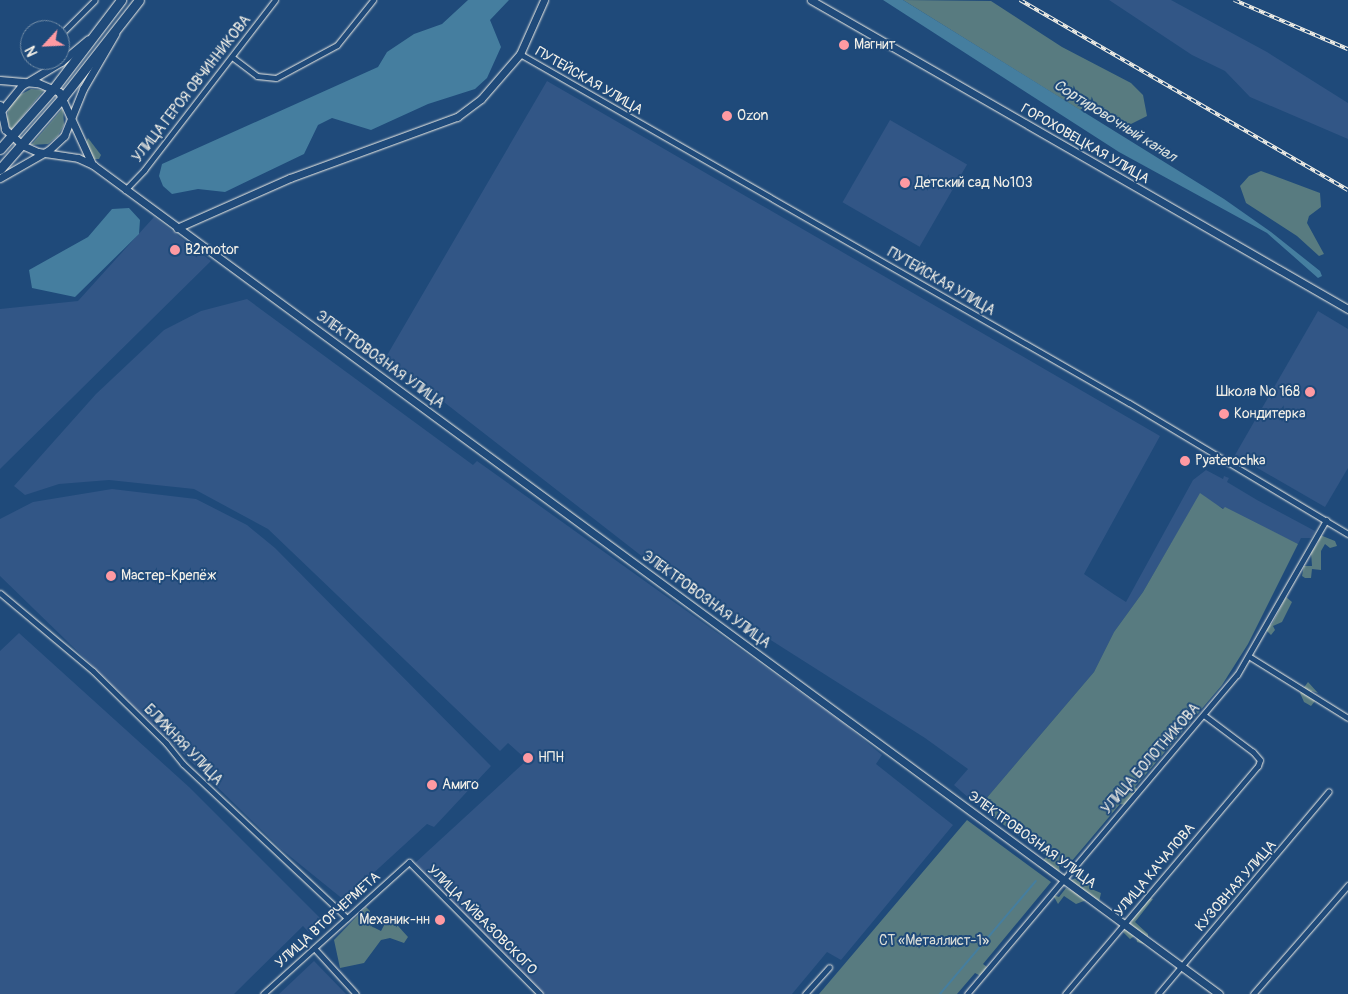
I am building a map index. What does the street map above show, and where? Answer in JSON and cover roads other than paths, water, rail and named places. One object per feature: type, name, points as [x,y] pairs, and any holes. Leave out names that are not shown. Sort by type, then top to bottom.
[{"type":"main road","points":[[0,149],[54,88],[121,0]]},
{"type":"main road","points":[[0,168],[63,97],[139,0]]},
{"type":"street","points":[[70,25],[95,0]]},
{"type":"street","name":"УЛИЦА ГЕРОЯ ОВЧИННИКОВА","points":[[125,190],[144,170],[275,0]]},
{"type":"street","points":[[232,57],[257,76],[276,78],[337,45],[373,0]]},
{"type":"street","points":[[177,228],[290,178],[457,117],[481,99],[520,54],[544,0]]},
{"type":"street","name":"ГОРОХОВЕЦКАЯ УЛИЦА","points":[[811,0],[1348,309]]},
{"type":"street","points":[[70,54],[109,17]]},
{"type":"street","points":[[0,178],[44,152],[64,136],[72,121],[83,90],[119,26]]},
{"type":"street","name":"ПУТЕЙСКАЯ УЛИЦА","points":[[520,54],[1129,403],[1348,534]]},
{"type":"street","points":[[48,70],[11,95],[0,110],[2,120],[11,136],[22,145],[44,152],[68,155],[93,165]]},
{"type":"street","points":[[0,80],[28,82],[54,88],[63,97],[93,165]]},
{"type":"street","name":"ЭЛЕКТРОВОЗНАЯ УЛИЦА","points":[[93,165],[1219,994]]},
{"type":"street","name":"УЛИЦА БОЛОТНИКОВА","points":[[968,994],[1065,880],[1133,795],[1205,716],[1250,658],[1260,633],[1326,520]]},
{"type":"street","name":"БЛИЖНЯЯ УЛИЦА","points":[[0,593],[93,671],[166,743],[184,764],[347,918]]},
{"type":"street","points":[[1250,658],[1348,718]]},
{"type":"street","name":"УЛИЦА КАЧАЛОВА","points":[[1065,994],[1255,771],[1260,760],[1253,752],[1205,716]]},
{"type":"street","name":"КУЗОВНАЯ УЛИЦА","points":[[1158,994],[1329,791]]},
{"type":"street","name":"УЛИЦА ВТОРЧЕРМЕТА","points":[[263,994],[409,862]]},
{"type":"street","name":"УЛИЦА АЙВАЗОВСКОГО","points":[[409,862],[540,994]]},
{"type":"street","points":[[1253,994],[1348,884]]},
{"type":"street","points":[[314,948],[356,994]]},
{"type":"street","points":[[805,994],[829,967]]},
{"type":"waterway","points":[[940,994],[1036,881]]},
{"type":"railway","points":[[1020,0],[1348,190]]},
{"type":"railway","points":[[1234,0],[1348,49]]},
{"type":"place","name":"Магнит","points":[[844,45]]},
{"type":"place","name":"Ozon","points":[[727,116]]},
{"type":"place","name":"Детский сад №103","points":[[905,183]]},
{"type":"place","name":"B2motor","points":[[175,250]]},
{"type":"place","name":"Школа № 168","points":[[1310,392]]},
{"type":"place","name":"Кондитерка","points":[[1224,414]]},
{"type":"place","name":"Pyaterochka","points":[[1185,461]]},
{"type":"place","name":"Мастер-Крепёж","points":[[111,576]]},
{"type":"place","name":"НПН","points":[[528,758]]},
{"type":"place","name":"Амиго","points":[[432,785]]},
{"type":"place","name":"Механик-нн","points":[[440,920]]},
{"type":"water label","name":"Сортировочный канал","points":[[1115,121]]},
{"type":"park label","name":"СТ «Металлист-1»","points":[[934,941]]}]
